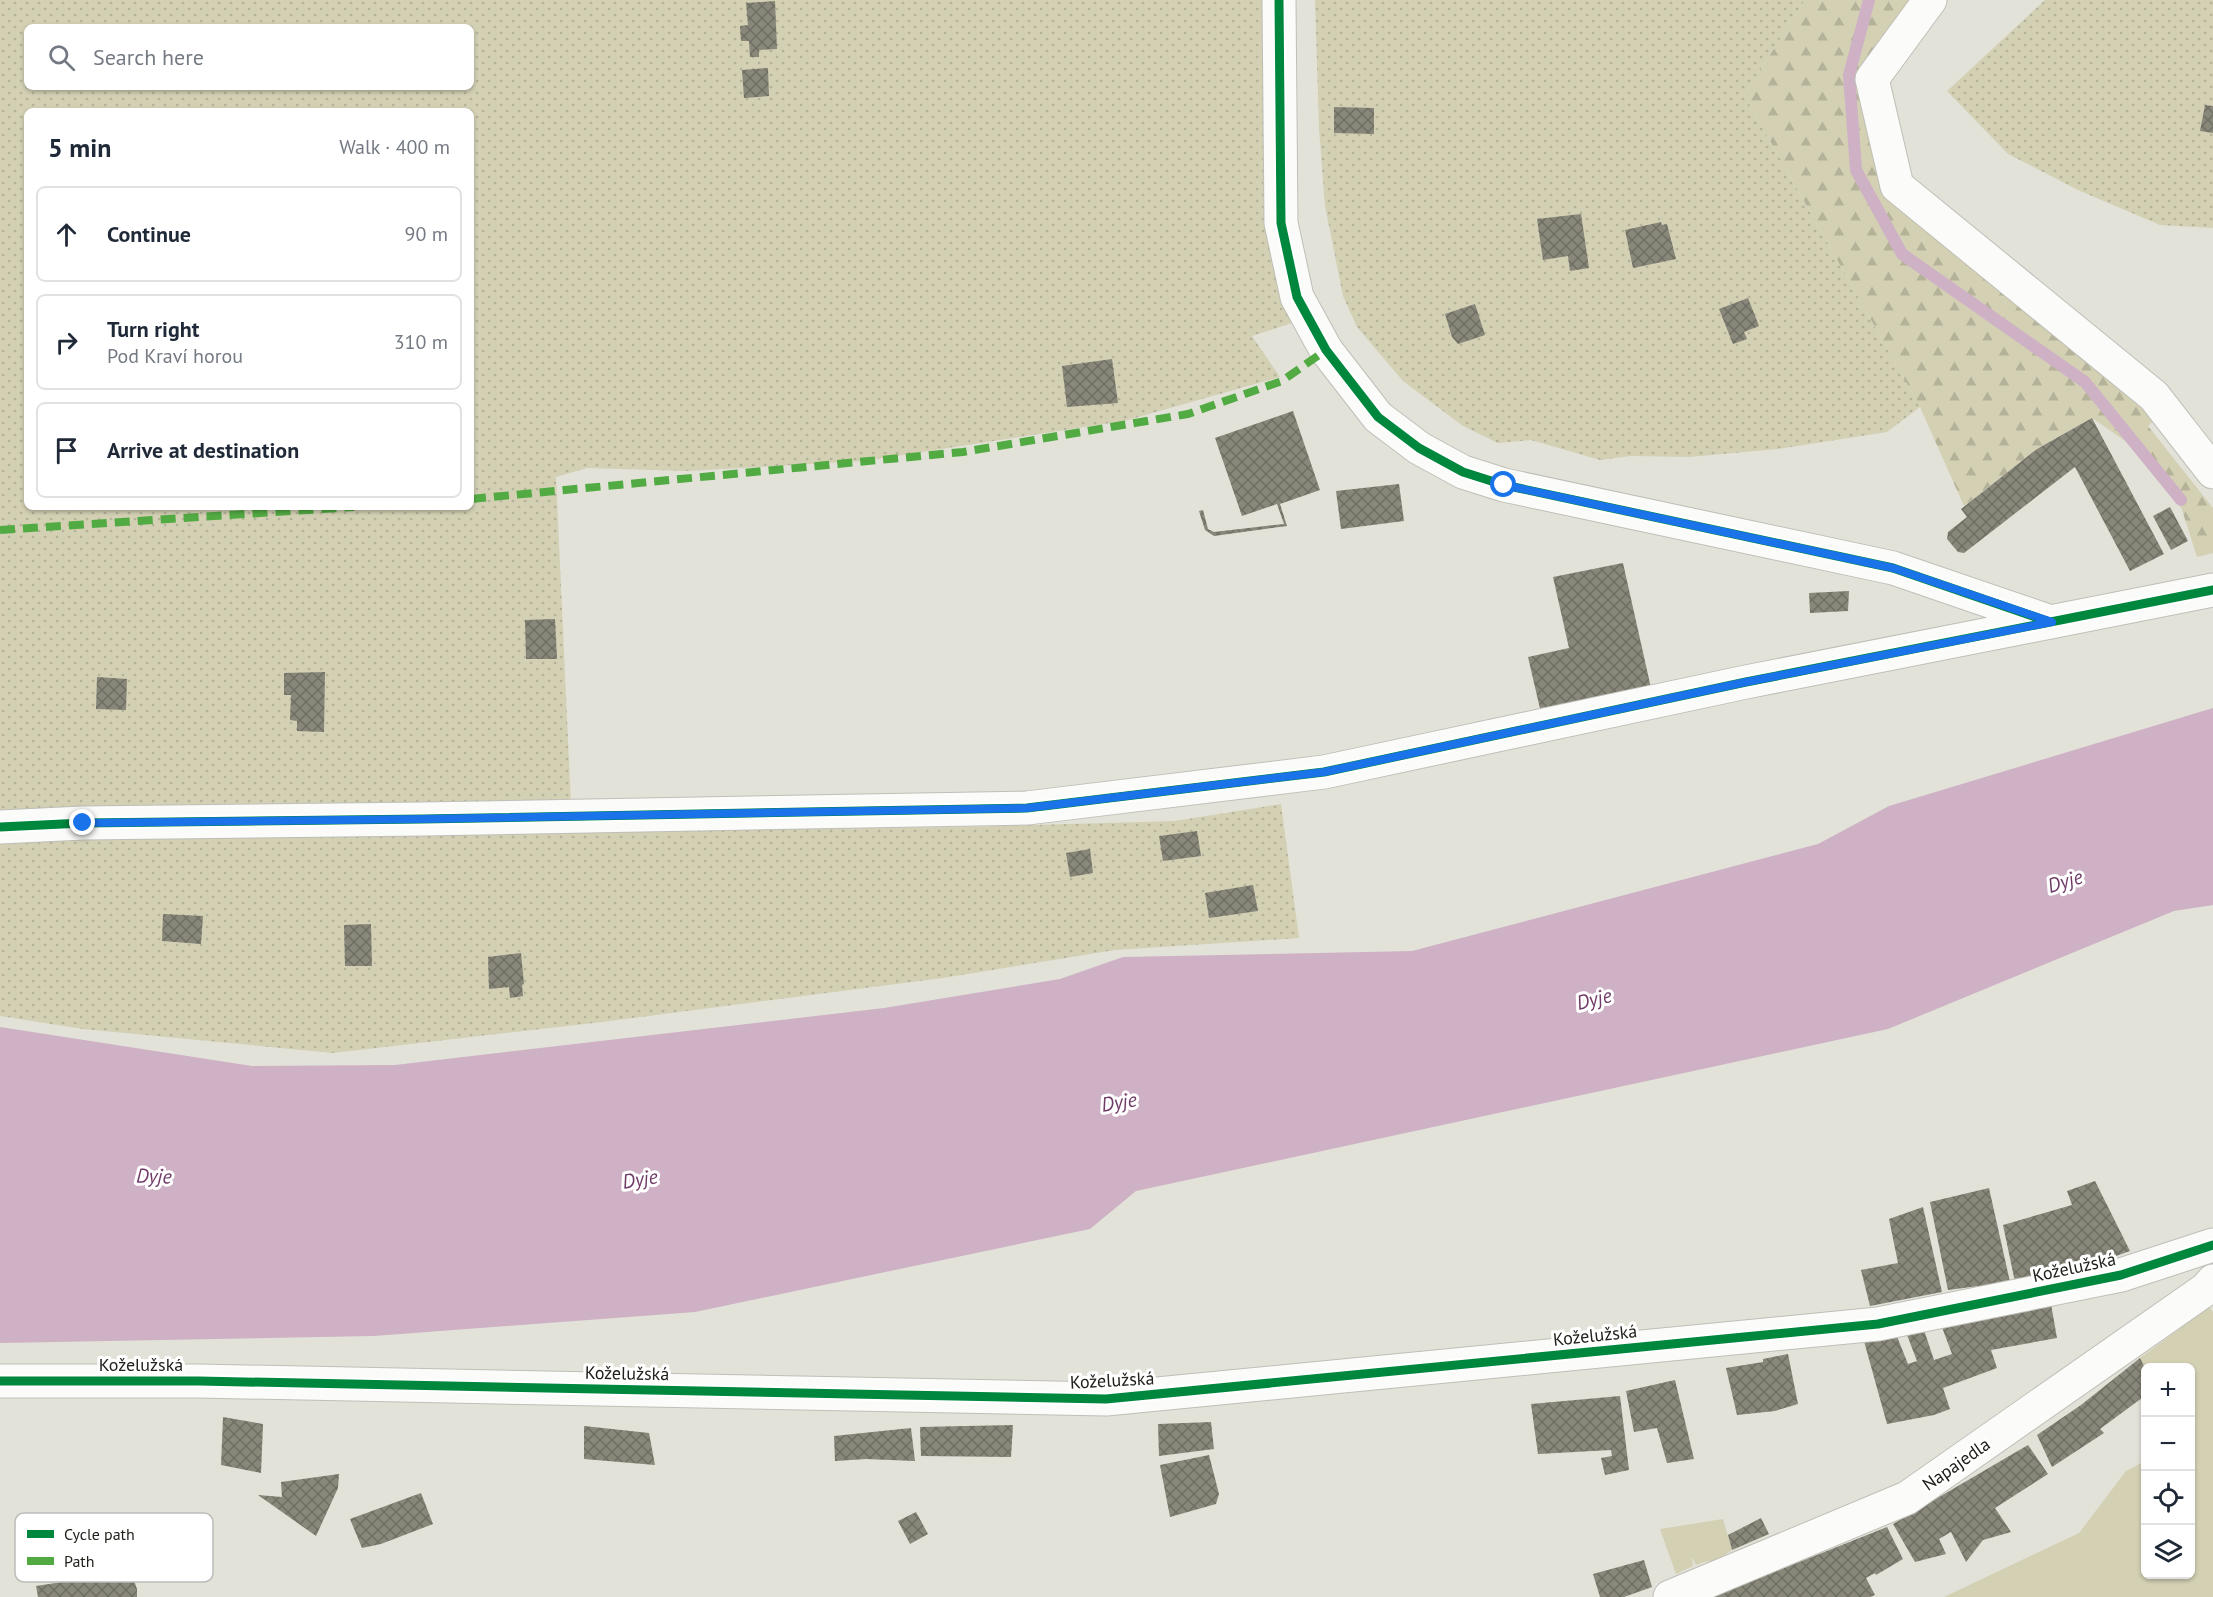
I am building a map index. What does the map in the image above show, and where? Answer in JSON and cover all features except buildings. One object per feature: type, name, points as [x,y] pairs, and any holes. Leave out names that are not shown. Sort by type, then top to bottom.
[{"type":"street","points":[[1280,0],[1281,223],[1296,297],[1326,350],[1378,417],[1419,448],[1454,467],[1504,485],[1893,568],[2052,622]]},
{"type":"street","points":[[1930,0],[1872,79],[1897,186],[2154,396],[2213,472]]},
{"type":"street","points":[[0,827],[83,823],[1027,808],[1324,772],[1746,682],[2213,590]]},
{"type":"street","name":"Koželužská","points":[[0,1382],[211,1381],[1106,1399],[1878,1324],[2121,1275],[2213,1245]]},
{"type":"street","name":"Napajedla","points":[[1670,1597],[1907,1498],[2206,1290],[2213,1281]]},
{"type":"green space","points":[[0,0],[1266,0],[1295,322],[1252,336],[1280,377],[1124,421],[863,461],[687,471],[587,468],[556,477],[571,805],[85,806],[0,811]]},
{"type":"green space","points":[[1315,0],[1805,0],[1744,95],[1920,407],[1887,432],[1778,449],[1689,457],[1631,456],[1600,460],[1531,440],[1498,443],[1463,426],[1403,381],[1357,327],[1343,296],[1325,206],[1319,128]]},
{"type":"green space","points":[[1805,0],[1909,0],[1857,87],[1899,201],[2166,409],[2148,426],[2213,508],[2213,553],[2197,557],[2182,510],[2160,465],[2092,418],[2037,449],[1964,506],[1920,407],[1744,95]]},
{"type":"green space","points":[[2045,0],[2213,0],[2213,228],[2160,225],[2078,190],[2008,154],[1947,91]]},
{"type":"green space","points":[[1281,804],[1299,938],[1115,950],[943,978],[602,1022],[333,1053],[83,1029],[0,1016],[0,838],[966,827],[1175,821]]},
{"type":"green space","points":[[2209,1307],[2213,1312],[2213,1597],[1944,1597],[2079,1533],[2126,1471],[2141,1463],[2141,1579],[2195,1579],[2195,1363],[2142,1363],[2140,1358]]},
{"type":"green space","points":[[1723,1519],[1732,1550],[1717,1560],[1696,1565],[1692,1557],[1693,1566],[1676,1574],[1660,1529]]},
{"type":"water","name":"Dyje","points":[[2213,708],[2213,905],[2174,911],[1888,1029],[1136,1191],[1090,1229],[695,1312],[374,1336],[0,1343],[0,1027],[252,1066],[395,1065],[884,1008],[1060,979],[1123,957],[1412,951],[1818,844],[1889,806]]},
{"type":"waterway","points":[[1869,0],[1849,75],[1856,170],[1902,254],[2085,382],[2181,500]]},
{"type":"marked path","points":[[474,499],[963,452],[1188,414],[1282,381],[1326,350]]},
{"type":"marked path","points":[[0,530],[308,510]]},
{"type":"cycle path","points":[[1279,0],[1281,223],[1297,297],[1326,350],[1378,417],[1419,448],[1463,472],[1504,485],[1893,568],[2050,622]]},
{"type":"cycle path","points":[[0,827],[83,823],[1027,808],[1324,772],[1746,682],[2213,590]]},
{"type":"cycle path","points":[[0,1381],[199,1381],[1106,1399],[1878,1324],[2121,1275],[2213,1245]]},
{"type":"route","points":[[83,823],[1027,808],[1324,772],[1746,682],[2052,622],[1893,568],[1504,485]]}]
